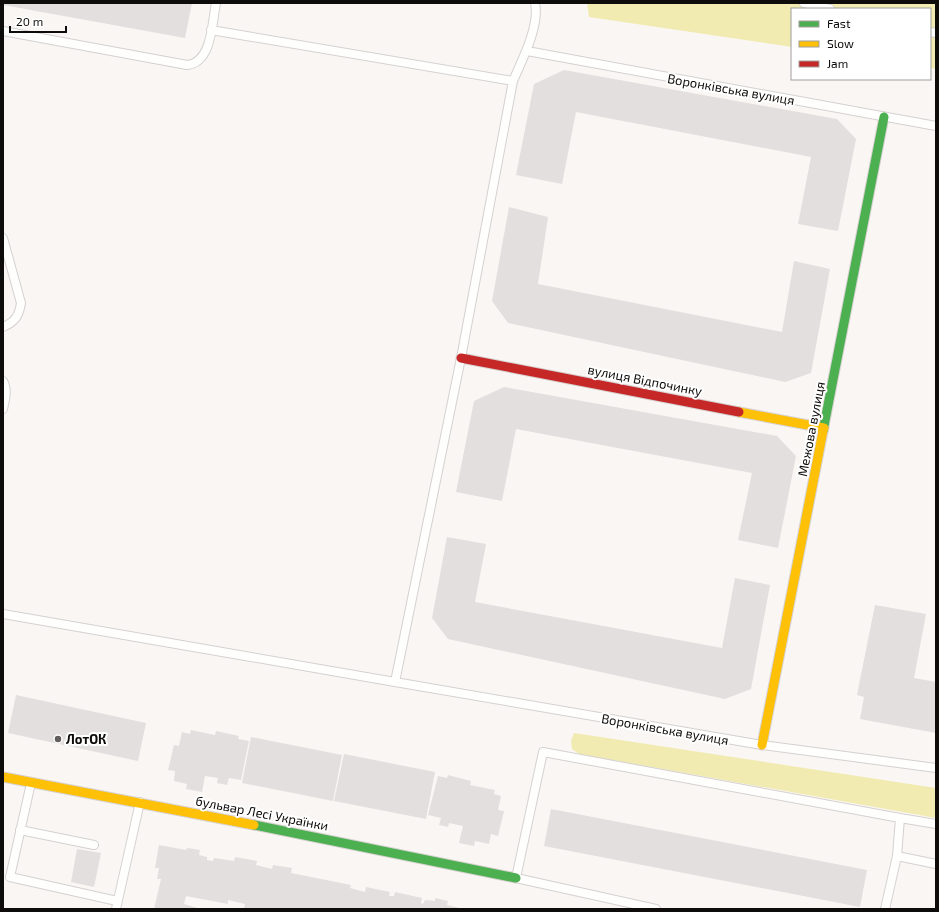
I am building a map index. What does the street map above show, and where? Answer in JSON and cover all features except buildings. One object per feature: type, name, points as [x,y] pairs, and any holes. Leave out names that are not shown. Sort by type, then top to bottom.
[{"type":"street","name":"Межова вулиця","points":[[762,745],[884,117]]},
{"type":"street","name":"вулиця Відпочинку","points":[[461,358],[824,428]]},
{"type":"street","name":"бульвар Лесі Українки","points":[[3,777],[140,802],[516,878]]},
{"type":"lane","points":[[3,31],[187,65],[196,64],[202,59],[207,49],[216,3]]},
{"type":"lane","points":[[395,682],[461,358],[513,81],[526,51],[537,12],[535,3]]},
{"type":"lane","points":[[804,3],[826,8]]},
{"type":"lane","points":[[210,30],[513,81]]},
{"type":"lane","name":"Воронківська вулиця","points":[[526,51],[936,126]]},
{"type":"lane","points":[[3,238],[21,303],[20,313],[13,323],[3,327]]},
{"type":"lane","points":[[3,381],[6,385],[3,409]]},
{"type":"lane","name":"Воронківська вулиця","points":[[3,614],[762,745],[936,768]]},
{"type":"lane","points":[[656,909],[516,878],[544,752],[936,824]]},
{"type":"lane","points":[[31,782],[10,877],[117,905],[140,802]]},
{"type":"lane","points":[[885,909],[897,856],[900,818]]},
{"type":"lane","points":[[20,830],[94,846]]},
{"type":"lane","points":[[897,856],[936,864]]},
{"type":"shaded area","points":[[587,3],[936,3],[936,69],[931,68],[931,8],[791,8],[791,47],[589,17]]},
{"type":"shaded area","points":[[574,733],[936,788],[936,818],[579,754],[572,749],[571,741]]},
{"type":"traffic: fast","points":[[823,431],[884,117]]},
{"type":"traffic: fast","points":[[254,825],[516,878]]},
{"type":"traffic: slow","points":[[739,412],[824,428]]},
{"type":"traffic: slow","points":[[762,745],[823,431]]},
{"type":"traffic: slow","points":[[3,777],[254,825]]},
{"type":"traffic: jam","points":[[461,358],[739,412]]},
{"type":"place","name":"ЛотОК","points":[[58,739]]}]
